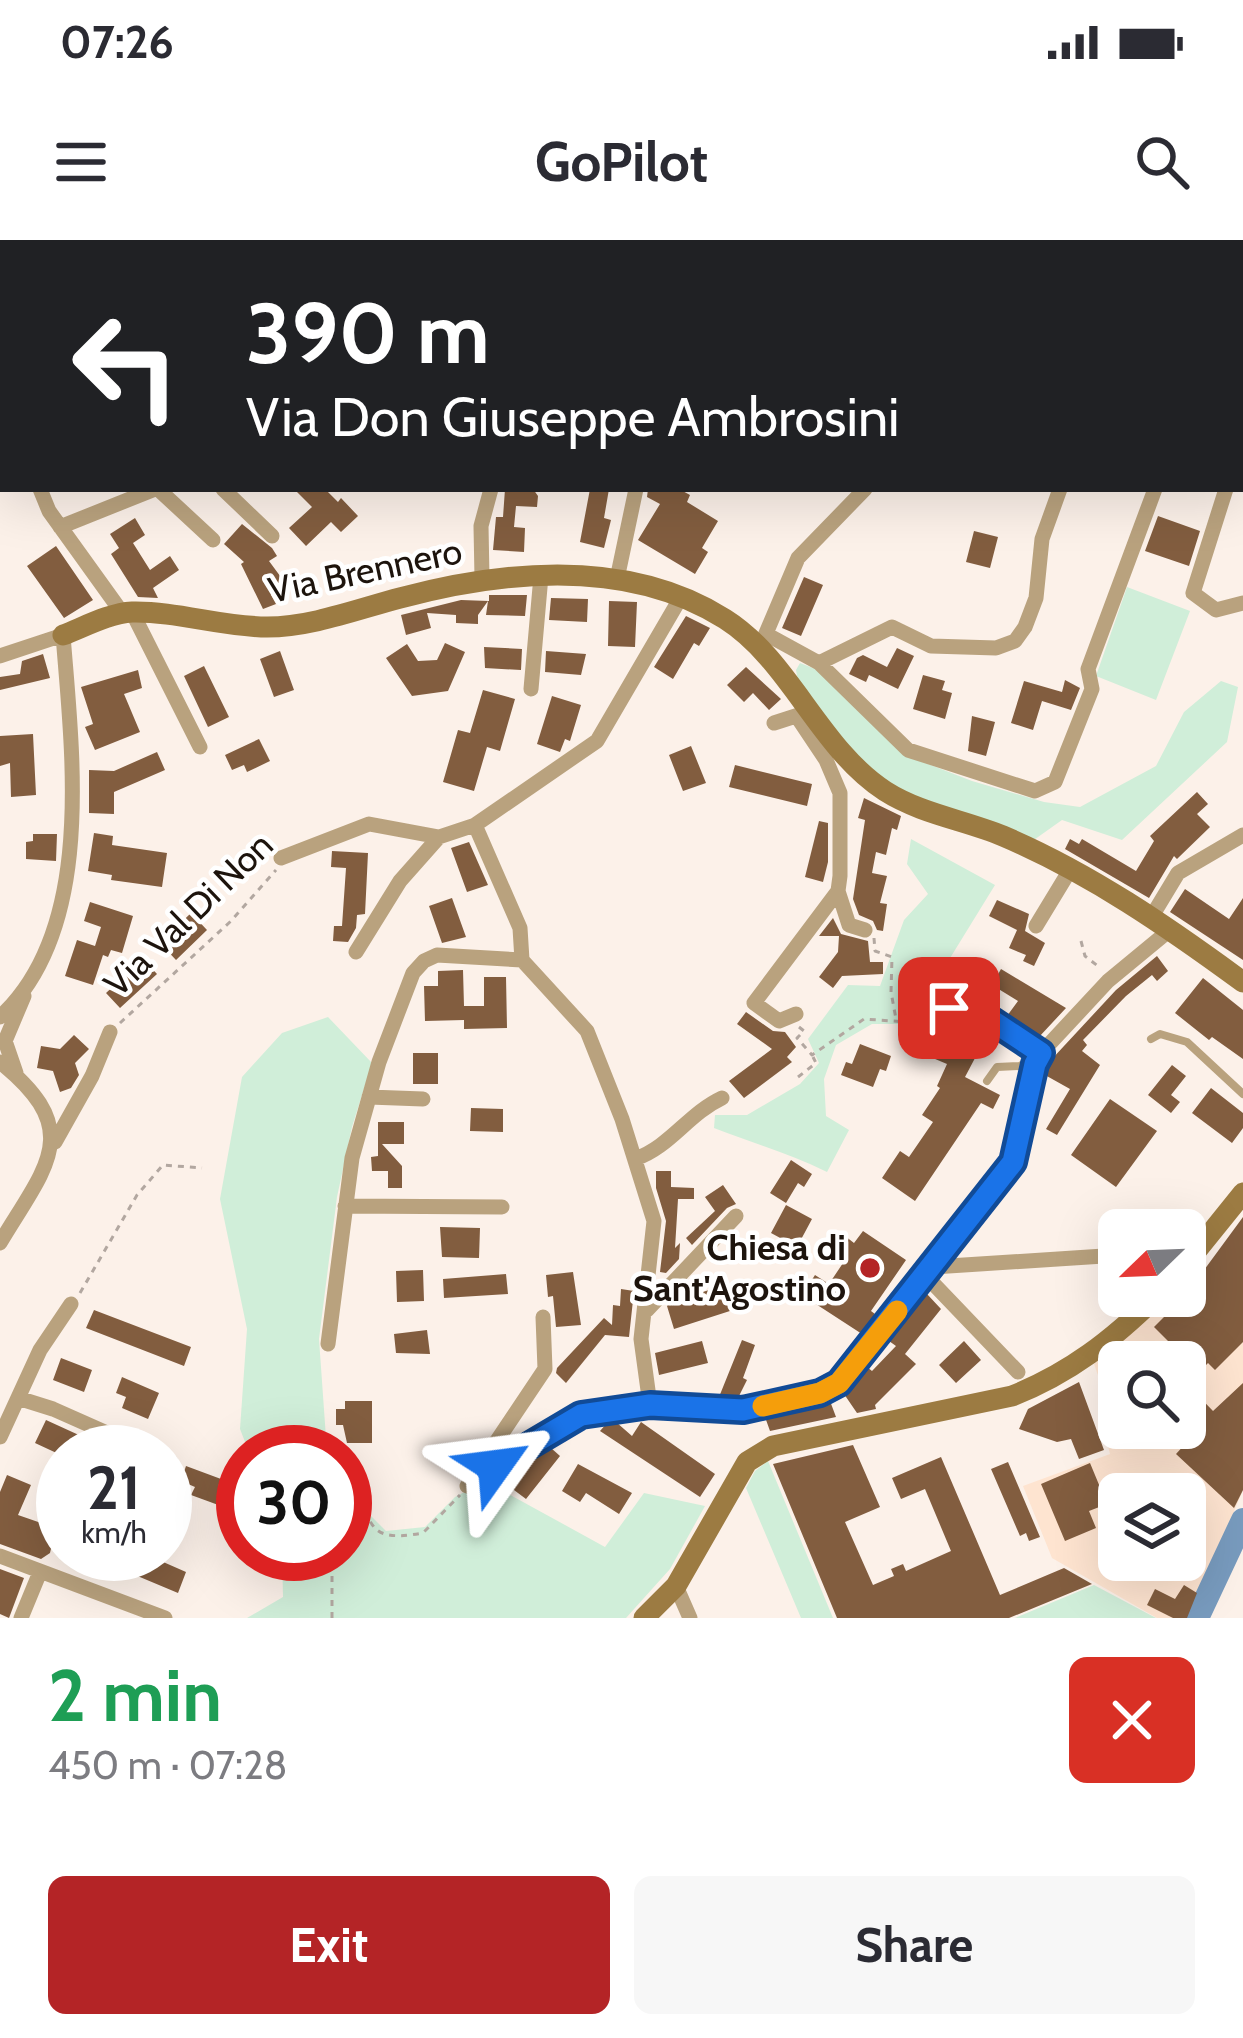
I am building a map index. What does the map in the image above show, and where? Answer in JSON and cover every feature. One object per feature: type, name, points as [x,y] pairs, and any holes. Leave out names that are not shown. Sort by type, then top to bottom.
[{"type":"street","points":[[42,492],[60,526],[127,613],[200,747]]},
{"type":"street","points":[[60,526],[145,492]]},
{"type":"street","points":[[149,492],[213,540]]},
{"type":"street","points":[[226,492],[272,536]]},
{"type":"street","points":[[482,578],[481,526],[487,492]]},
{"type":"street","points":[[617,579],[635,492]]},
{"type":"street","points":[[862,492],[798,558],[762,641],[819,663],[908,749],[1035,791],[1055,782],[1092,689],[1088,669],[1155,492]]},
{"type":"street","points":[[819,663],[892,627],[931,646],[997,648],[1015,640],[1036,598],[1042,539],[1059,492]]},
{"type":"street","points":[[1225,492],[1193,593],[1216,610],[1243,603]]},
{"type":"street","points":[[531,689],[541,576]]},
{"type":"street","name":"Via Brennero","points":[[63,635],[127,613],[268,627],[304,623],[482,578],[617,579],[653,586],[762,641],[803,715],[886,791],[930,812],[1003,836],[1070,870],[1161,923],[1243,982]]},
{"type":"street","points":[[653,586],[654,638]]},
{"type":"street","name":"Via Val Di Non","points":[[281,858],[369,824],[439,836],[475,825],[591,747],[681,597]]},
{"type":"street","points":[[0,656],[63,635],[74,819],[51,934],[2,1041],[17,1076]]},
{"type":"street","points":[[774,723],[803,715],[826,760],[840,793],[838,891],[849,925],[865,930]]},
{"type":"street","points":[[475,825],[520,928],[522,960],[587,1031],[634,1160],[655,1233],[641,1339],[650,1405]]},
{"type":"street","points":[[467,1486],[581,1415],[650,1405],[743,1410],[839,1383],[1013,1162],[1041,1053],[1161,923],[1178,873],[1243,835]]},
{"type":"street","points":[[356,952],[400,880],[439,836]]},
{"type":"street","points":[[1036,926],[1070,870]]},
{"type":"street","points":[[792,1015],[779,1021],[754,1003],[838,891]]},
{"type":"street","points":[[328,1344],[352,1158],[413,973],[437,955],[522,960]]},
{"type":"street","points":[[0,1017],[25,992]]},
{"type":"street","points":[[919,1029],[949,1008],[970,1006],[1041,1053]]},
{"type":"street","name":"Via Val Di Non","points":[[0,1243],[46,1165],[110,1032]]},
{"type":"street","points":[[0,1063],[40,1101],[52,1133],[50,1150]]},
{"type":"street","points":[[369,1097],[424,1099]]},
{"type":"street","points":[[634,1160],[655,1151],[694,1113],[722,1098]]},
{"type":"street","points":[[1206,1235],[1243,1193]]},
{"type":"street","points":[[345,1206],[502,1207]]},
{"type":"street","points":[[645,1312],[736,1216]]},
{"type":"street","points":[[929,1272],[1098,1257]]},
{"type":"street","points":[[929,1272],[1018,1372]]},
{"type":"street","points":[[0,1437],[40,1350],[71,1304]]},
{"type":"street","points":[[467,1486],[545,1369],[543,1317]]},
{"type":"street","points":[[644,1618],[676,1586],[757,1454],[773,1446],[1012,1396],[1086,1360],[1134,1317]]},
{"type":"street","points":[[18,1399],[89,1425]]},
{"type":"street","points":[[0,1556],[36,1570]]},
{"type":"street","points":[[21,1618],[36,1581]]},
{"type":"street","points":[[65,1581],[166,1618]]},
{"type":"street","points":[[676,1586],[690,1618]]},
{"type":"lane","points":[[1150,1039],[1160,1034],[1187,1042],[1243,1094]]},
{"type":"lane","points":[[987,1081],[997,1067],[1024,1064],[1041,1053]]},
{"type":"path","name":"Via Val Di Non","points":[[110,1032],[231,921],[264,886],[281,858]]},
{"type":"path","points":[[865,930],[874,934],[875,951],[892,958],[896,1019]]},
{"type":"path","points":[[1081,941],[1085,956],[1095,964]]},
{"type":"path","points":[[792,1015],[804,1031],[797,1038],[815,1063],[798,1077]]},
{"type":"path","points":[[812,1055],[864,1018],[896,1019],[919,1029]]},
{"type":"path","points":[[71,1304],[90,1282],[137,1196],[163,1165],[202,1168]]},
{"type":"path","points":[[372,1525],[377,1532],[423,1533],[467,1486]]},
{"type":"path","points":[[332,1581],[332,1618]]},
{"type":"shaded area","points":[[1206,1274],[1243,1313],[1243,1490],[1206,1578],[1206,1473],[1098,1473],[1098,1581],[1205,1581],[1189,1618],[1157,1618],[1052,1558],[1023,1486],[1110,1454],[1109,1449],[1206,1449],[1206,1341],[1120,1341],[1147,1317],[1206,1317]]},
{"type":"green space","points":[[1127,587],[1190,611],[1156,700],[1096,676]]},
{"type":"green space","points":[[800,663],[818,670],[905,755],[972,781],[1080,807],[1156,766],[1184,712],[1221,681],[1238,687],[1227,742],[1122,840],[1062,820],[1031,842],[891,786],[850,753],[798,681]]},
{"type":"green space","points":[[911,839],[995,885],[939,976],[937,986],[944,1000],[904,1024],[872,1024],[836,1045],[824,1079],[826,1116],[849,1130],[827,1172],[714,1128],[715,1115],[747,1115],[800,1084],[819,1063],[808,1039],[848,985],[880,986],[904,920],[928,894],[907,864]]},
{"type":"green space","points":[[328,1017],[372,1063],[337,1197],[319,1339],[325,1425],[240,1425],[247,1329],[220,1199],[242,1077],[282,1033]]},
{"type":"green space","points":[[768,1461],[833,1618],[801,1618],[746,1488],[755,1471]]},
{"type":"green space","points":[[485,1481],[605,1547],[644,1493],[705,1506],[670,1569],[626,1618],[247,1618],[283,1597],[283,1581],[372,1581],[372,1517],[386,1531],[425,1527],[455,1497]]},
{"type":"green space","points":[[1094,1585],[1156,1618],[1015,1618]]},
{"type":"building","points":[[297,492],[328,492],[358,516],[341,532],[331,522],[306,546],[289,528],[312,507]]},
{"type":"building","points":[[505,492],[535,492],[538,496],[537,507],[516,506],[514,527],[525,528],[524,552],[493,550],[496,517],[503,517]]},
{"type":"building","points":[[589,492],[608,492],[604,518],[611,520],[604,548],[580,542]]},
{"type":"building","points":[[648,492],[684,492],[690,495],[687,502],[718,521],[702,548],[708,552],[695,574],[638,540],[660,504],[647,497]]},
{"type":"building","points":[[1158,516],[1200,531],[1189,566],[1145,551]]},
{"type":"building","points":[[135,518],[145,535],[133,543],[150,570],[170,556],[179,570],[153,588],[158,598],[138,597],[111,554],[119,548],[110,534]]},
{"type":"building","points":[[242,524],[272,548],[277,556],[269,561],[286,584],[271,595],[276,604],[263,609],[244,562],[224,544]]},
{"type":"building","points":[[974,531],[998,537],[990,568],[966,562]]},
{"type":"building","points":[[56,546],[93,600],[64,618],[27,566]]},
{"type":"building","points":[[804,577],[823,585],[801,636],[782,628]]},
{"type":"building","points":[[489,595],[527,595],[525,616],[486,615],[488,601],[478,624],[456,623],[456,615],[427,613],[431,628],[406,635],[401,615],[461,600],[489,601]]},
{"type":"building","points":[[551,598],[588,599],[587,622],[549,620]]},
{"type":"building","points":[[609,601],[637,602],[635,647],[608,646]]},
{"type":"building","points":[[686,616],[710,628],[699,646],[694,643],[673,679],[654,667]]},
{"type":"building","points":[[445,643],[465,652],[448,691],[412,696],[386,658],[407,644],[418,661],[437,660]]},
{"type":"building","points":[[484,647],[522,649],[521,670],[485,668]]},
{"type":"building","points":[[897,648],[914,656],[898,689],[869,675],[866,682],[849,674],[863,655],[887,667]]},
{"type":"building","points":[[280,651],[294,690],[274,697],[260,659]]},
{"type":"building","points":[[546,651],[586,654],[581,675],[545,672]]},
{"type":"building","points":[[43,654],[50,678],[0,690],[0,677],[20,674],[22,661]]},
{"type":"building","points":[[204,666],[229,717],[208,727],[184,676]]},
{"type":"building","points":[[746,667],[781,699],[769,710],[753,693],[744,702],[727,685]]},
{"type":"building","points":[[138,670],[142,688],[124,694],[140,732],[95,750],[85,727],[93,724],[81,687]]},
{"type":"building","points":[[923,675],[945,681],[942,690],[952,693],[945,719],[913,709]]},
{"type":"building","points":[[1065,680],[1080,688],[1071,710],[1042,701],[1033,730],[1011,723],[1024,681],[1062,692]]},
{"type":"building","points":[[483,690],[515,699],[500,751],[487,747],[474,791],[443,782],[458,730],[470,733]]},
{"type":"building","points":[[552,696],[581,705],[570,741],[565,739],[560,752],[537,744]]},
{"type":"building","points":[[972,716],[995,722],[986,756],[968,751]]},
{"type":"building","points":[[33,734],[36,795],[11,797],[10,763],[0,766],[0,736]]},
{"type":"building","points":[[259,739],[270,761],[247,772],[244,765],[232,770],[225,755]]},
{"type":"building","points":[[691,746],[706,783],[683,791],[669,755]]},
{"type":"building","points":[[157,752],[165,770],[114,792],[114,814],[89,813],[89,770],[114,771]]},
{"type":"building","points":[[735,765],[812,784],[807,806],[729,787]]},
{"type":"building","points":[[1197,792],[1208,804],[1197,814],[1210,827],[1177,859],[1174,856],[1149,898],[1065,849],[1070,839],[1079,844],[1082,839],[1136,871],[1154,841],[1150,836]]},
{"type":"building","points":[[864,798],[901,816],[897,830],[892,828],[886,855],[876,852],[872,873],[887,876],[880,903],[887,904],[883,931],[859,915],[853,899],[865,820],[858,818]]},
{"type":"building","points":[[819,821],[828,823],[823,882],[805,877]]},
{"type":"building","points":[[94,833],[113,836],[112,845],[167,853],[162,887],[111,880],[112,875],[88,871]]},
{"type":"building","points":[[33,834],[57,834],[56,861],[26,859],[26,842],[33,841]]},
{"type":"building","points":[[469,842],[488,885],[467,892],[451,848]]},
{"type":"building","points":[[332,851],[368,853],[365,914],[357,915],[348,942],[333,941],[334,926],[342,926],[346,868],[331,867]]},
{"type":"building","points":[[1185,889],[1229,919],[1243,898],[1243,960],[1170,912]]},
{"type":"building","points":[[452,898],[466,937],[442,943],[429,906]]},
{"type":"building","points":[[997,900],[1029,914],[1025,931],[1045,943],[1034,966],[1023,961],[1026,955],[1009,948],[1017,930],[989,916]]},
{"type":"building","points":[[90,902],[133,916],[122,953],[111,950],[108,957],[103,955],[93,985],[65,976],[77,940],[95,946],[101,927],[84,921]]},
{"type":"building","points":[[191,913],[207,930],[176,960],[160,943]]},
{"type":"building","points":[[833,918],[841,934],[868,941],[870,962],[883,962],[883,974],[842,976],[833,988],[819,977],[838,952],[839,936],[819,936]]},
{"type":"building","points":[[1157,956],[1168,971],[1157,981],[1152,975],[1126,996],[1083,1040],[1087,1045],[1082,1051],[1100,1065],[1057,1135],[1046,1129],[1070,1089],[1045,1075],[1051,1060],[1116,990]]},
{"type":"building","points":[[143,959],[157,974],[120,1008],[106,993]]},
{"type":"building","points":[[1001,969],[1066,1008],[1039,1037],[1007,1016],[1018,1001],[992,985]]},
{"type":"building","points":[[463,970],[464,1006],[484,1006],[484,977],[506,977],[507,1028],[464,1029],[464,1020],[425,1021],[424,986],[438,986],[438,971]]},
{"type":"building","points":[[1203,978],[1243,1010],[1243,1059],[1175,1013]]},
{"type":"building","points":[[746,1012],[773,1031],[785,1032],[796,1047],[787,1057],[792,1062],[744,1098],[729,1081],[772,1049],[737,1024]]},
{"type":"building","points":[[968,1018],[982,1028],[977,1037],[984,1041],[965,1077],[1000,1095],[993,1109],[981,1103],[915,1201],[882,1178],[900,1151],[909,1157],[933,1122],[922,1115],[940,1088],[947,1064],[928,1056],[937,1031],[953,1020]]},
{"type":"building","points":[[74,1035],[89,1049],[75,1063],[79,1075],[71,1088],[60,1092],[53,1071],[37,1068],[41,1046],[60,1049]]},
{"type":"building","points":[[860,1044],[891,1056],[873,1087],[841,1075],[846,1062],[852,1064]]},
{"type":"building","points":[[413,1053],[438,1053],[438,1084],[413,1084]]},
{"type":"building","points":[[1172,1065],[1186,1076],[1171,1095],[1180,1102],[1171,1113],[1148,1095]]},
{"type":"building","points":[[1211,1088],[1243,1113],[1243,1128],[1232,1143],[1192,1113]]},
{"type":"building","points":[[1110,1099],[1157,1131],[1116,1187],[1071,1155]]},
{"type":"building","points":[[471,1108],[503,1109],[503,1132],[470,1131]]},
{"type":"building","points":[[378,1122],[404,1122],[404,1144],[382,1144],[402,1166],[402,1188],[388,1188],[388,1171],[372,1171],[371,1157],[378,1156]]},
{"type":"building","points":[[791,1160],[812,1174],[804,1187],[798,1183],[786,1203],[770,1193]]},
{"type":"building","points":[[656,1171],[671,1171],[671,1187],[694,1188],[694,1199],[678,1199],[675,1248],[680,1243],[679,1259],[666,1273],[660,1272],[666,1221]]},
{"type":"building","points":[[723,1185],[736,1204],[692,1245],[686,1238],[715,1211],[705,1197]]},
{"type":"building","points":[[786,1205],[812,1219],[797,1247],[771,1233]]},
{"type":"building","points":[[1243,1217],[1243,1342],[1215,1370],[1206,1365],[1206,1341],[1168,1341],[1154,1327],[1164,1317],[1206,1317],[1206,1267]]},
{"type":"building","points":[[440,1227],[480,1228],[479,1258],[442,1257]]},
{"type":"building","points":[[863,1231],[906,1260],[871,1311],[875,1314],[862,1334],[802,1295],[815,1275],[829,1284],[843,1263],[832,1255],[837,1238],[845,1236],[854,1243]]},
{"type":"building","points":[[423,1270],[424,1301],[397,1302],[396,1271]]},
{"type":"building","points":[[573,1272],[581,1325],[556,1327],[546,1275]]},
{"type":"building","points":[[506,1274],[508,1294],[444,1298],[443,1279]]},
{"type":"building","points":[[725,1285],[733,1310],[674,1329],[667,1306],[671,1302]]},
{"type":"building","points":[[621,1289],[634,1291],[629,1337],[605,1335],[566,1383],[557,1368],[604,1318],[612,1325],[613,1305],[620,1306]]},
{"type":"building","points":[[927,1294],[941,1309],[905,1354],[916,1364],[876,1409],[857,1413],[844,1394],[867,1367],[872,1371],[896,1346],[889,1341]]},
{"type":"building","points":[[94,1310],[191,1347],[184,1366],[86,1328]]},
{"type":"building","points":[[427,1330],[430,1354],[396,1353],[394,1334]]},
{"type":"building","points":[[742,1340],[755,1345],[743,1378],[747,1380],[738,1398],[719,1397]]},
{"type":"building","points":[[702,1341],[708,1363],[659,1375],[655,1353]]},
{"type":"building","points":[[964,1341],[981,1360],[956,1383],[939,1365]]},
{"type":"building","points":[[61,1358],[92,1370],[84,1392],[53,1380]]},
{"type":"building","points":[[122,1377],[159,1393],[148,1419],[122,1408],[126,1397],[116,1393]]},
{"type":"building","points":[[1079,1382],[1098,1434],[1098,1449],[1104,1450],[1079,1459],[1071,1439],[1057,1442],[1019,1429],[1028,1409]]},
{"type":"building","points":[[1243,1383],[1243,1490],[1234,1508],[1206,1482],[1206,1473],[1196,1473],[1176,1454],[1181,1449],[1206,1449],[1206,1404],[1213,1411]]},
{"type":"building","points":[[345,1401],[372,1401],[372,1425],[336,1425],[336,1409],[345,1409]]},
{"type":"building","points":[[830,1401],[836,1417],[770,1431],[765,1417]]},
{"type":"building","points":[[616,1422],[632,1436],[641,1422],[715,1474],[700,1497],[600,1431]]},
{"type":"building","points":[[853,1445],[880,1507],[845,1522],[873,1585],[894,1576],[891,1569],[903,1564],[906,1571],[951,1551],[925,1489],[901,1499],[892,1478],[941,1457],[1000,1595],[1064,1568],[1092,1584],[1009,1618],[837,1618],[773,1464]]},
{"type":"building","points":[[551,1448],[560,1456],[526,1499],[510,1487],[530,1461]]},
{"type":"building","points":[[1008,1462],[1040,1537],[1029,1541],[1026,1533],[1020,1536],[991,1469]]},
{"type":"building","points":[[1090,1463],[1098,1482],[1098,1508],[1089,1511],[1096,1528],[1065,1541],[1041,1484]]},
{"type":"building","points":[[578,1464],[632,1493],[619,1514],[586,1493],[580,1502],[562,1491]]},
{"type":"building","points":[[192,1468],[216,1477],[216,1504],[192,1495]]},
{"type":"building","points":[[7,1475],[31,1485],[18,1515],[36,1521],[36,1557],[0,1544],[0,1492]]},
{"type":"building","points":[[0,1569],[24,1578],[9,1618],[0,1614]]},
{"type":"building","points":[[149,1581],[183,1581],[178,1593]]},
{"type":"building","points":[[1184,1585],[1197,1593],[1187,1618],[1173,1618],[1147,1605],[1155,1589],[1175,1599]]},
{"type":"waterway","points":[[1197,1618],[1243,1520]]},
{"type":"slow traffic","points":[[763,1406],[820,1393],[839,1383],[897,1311]]},
{"type":"place","name":"Chiesa di Sant'Agostino","points":[[870,1268]]},
{"type":"route","points":[[495,1466],[581,1415],[675,1404],[743,1410],[820,1393],[839,1383],[1013,1162],[1041,1053],[970,1006],[949,1008]]}]
